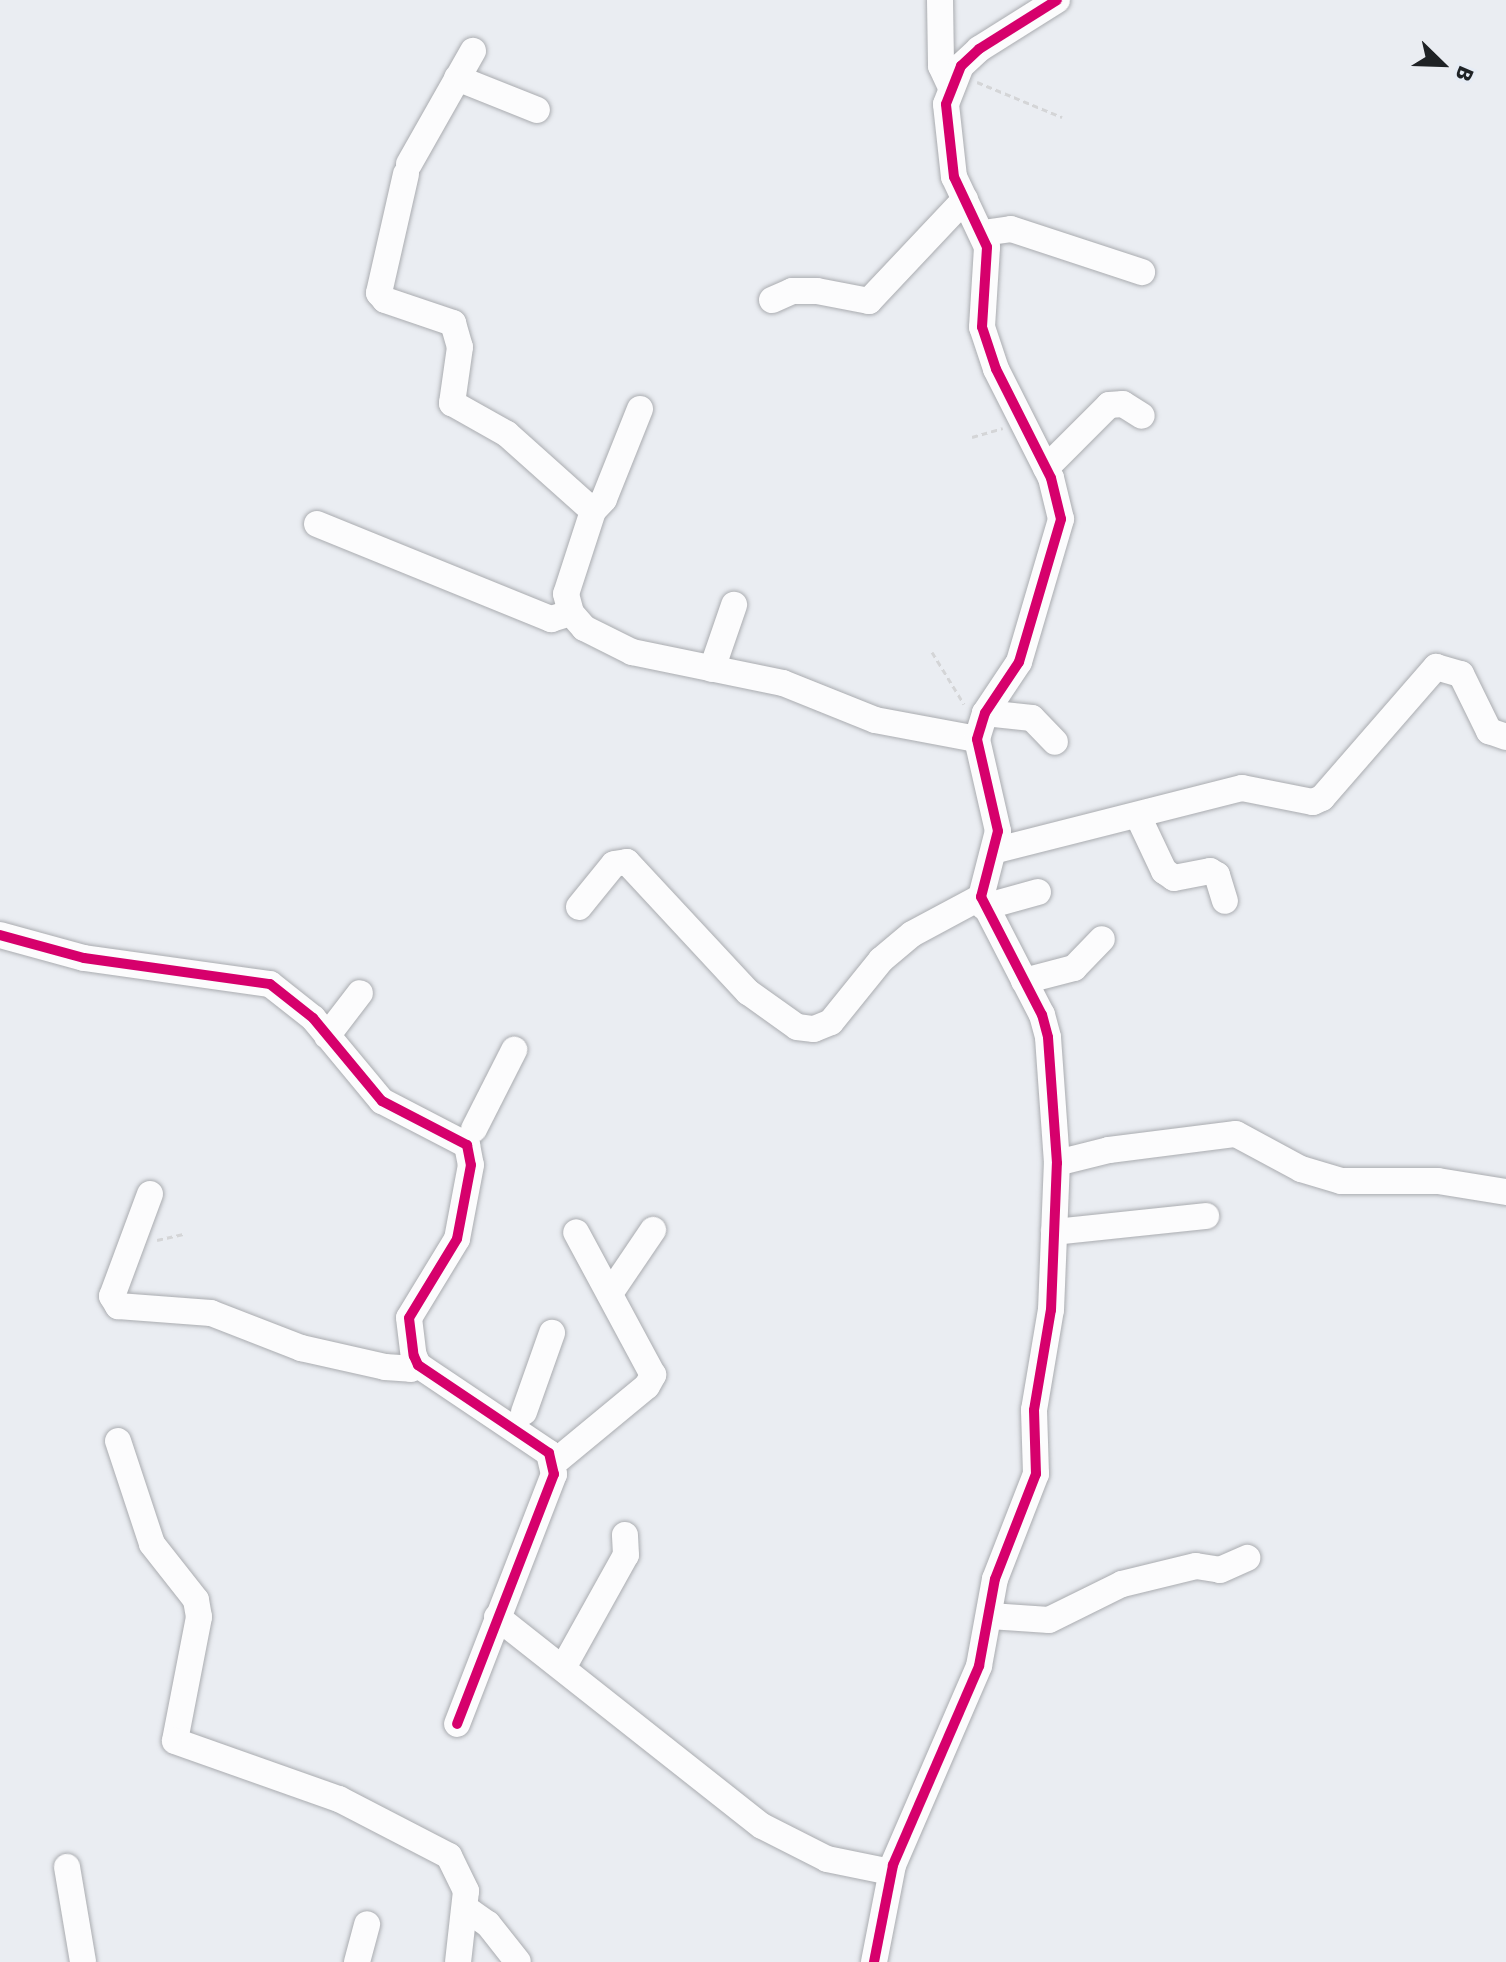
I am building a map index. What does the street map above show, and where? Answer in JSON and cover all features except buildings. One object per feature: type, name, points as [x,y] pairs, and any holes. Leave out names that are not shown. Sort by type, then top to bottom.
[{"type":"street","points":[[940,0],[941,66],[954,79]]},
{"type":"street","points":[[874,1962],[891,1872],[979,1666],[995,1579],[1034,1482],[1034,1410],[1051,1310],[1057,1163],[1048,1037],[1024,981],[982,902],[997,850],[998,831],[980,726],[1019,662],[1030,612],[1058,540],[1058,497],[982,327],[989,264],[983,233],[950,162],[946,104],[954,79],[979,49],[1057,0]]},
{"type":"street","points":[[473,51],[408,169],[379,293],[385,300],[453,323],[460,347],[452,403],[514,439],[549,477],[593,511]]},
{"type":"street","points":[[457,78],[537,110]]},
{"type":"street","points":[[772,300],[792,291],[817,291],[869,301],[965,199]]},
{"type":"street","points":[[983,233],[1011,229],[1142,272]]},
{"type":"street","points":[[1046,468],[1109,405],[1123,404],[1142,416]]},
{"type":"street","points":[[640,409],[604,499],[593,511],[568,578],[571,613],[584,628],[614,645],[783,683],[875,720],[980,726],[1032,718],[1055,742]]},
{"type":"street","points":[[317,524],[551,619],[571,613]]},
{"type":"street","points":[[712,669],[734,605]]},
{"type":"street","points":[[997,850],[1242,788],[1313,802],[1322,798],[1436,667],[1461,674],[1489,731],[1506,737]]},
{"type":"street","points":[[1138,816],[1164,871],[1174,878],[1210,871],[1217,875],[1225,901]]},
{"type":"street","points":[[579,907],[614,864],[627,862],[748,992],[797,1027],[814,1029],[831,1022],[881,960],[912,934],[982,902],[1038,892]]},
{"type":"street","points":[[0,935],[84,958],[270,984],[290,996],[382,1101],[471,1137]]},
{"type":"street","points":[[1024,981],[1074,968],[1102,939]]},
{"type":"street","points":[[327,1036],[360,993]]},
{"type":"street","points":[[418,1365],[409,1318],[457,1239],[471,1165],[471,1137],[514,1050]]},
{"type":"street","points":[[1057,1163],[1109,1150],[1236,1134],[1301,1169],[1341,1181],[1438,1181],[1506,1192]]},
{"type":"street","points":[[150,1194],[112,1302],[211,1313],[309,1351],[405,1370],[418,1365],[521,1422],[555,1462]]},
{"type":"street","points":[[1054,1232],[1206,1216]]},
{"type":"street","points":[[611,1292],[653,1230]]},
{"type":"street","points":[[457,1724],[555,1462],[647,1386],[653,1375],[576,1232]]},
{"type":"street","points":[[521,1422],[552,1333]]},
{"type":"street","points":[[118,1441],[152,1544],[196,1600],[199,1617],[175,1741],[339,1799],[432,1843],[461,1871],[465,1908],[458,1962]]},
{"type":"street","points":[[563,1668],[626,1555],[625,1535]]},
{"type":"street","points":[[990,1616],[1049,1620],[1134,1580],[1196,1566],[1220,1570],[1247,1558]]},
{"type":"street","points":[[497,1617],[762,1826],[827,1859],[891,1872]]},
{"type":"street","points":[[67,1867],[83,1962]]},
{"type":"street","points":[[465,1908],[488,1924],[518,1962]]},
{"type":"street","points":[[357,1962],[367,1924]]},
{"type":"path","points":[[954,79],[1062,117]]},
{"type":"path","points":[[972,437],[1023,423]]},
{"type":"path","points":[[932,652],[980,726]]},
{"type":"path","points":[[151,1254],[164,1235],[183,1234]]},
{"type":"cycle path","points":[[874,1962],[893,1865],[979,1666],[995,1579],[1036,1474],[1034,1410],[1051,1310],[1057,1163],[1048,1037],[1042,1015],[981,897],[998,831],[977,739],[985,713],[1019,662],[1061,519],[1051,478],[996,369],[982,327],[987,247],[954,177],[946,104],[961,66],[979,49],[1057,0]]},
{"type":"cycle path","points":[[0,935],[84,958],[270,984],[313,1018],[382,1101],[467,1145],[471,1165],[457,1239],[409,1318],[414,1356],[418,1365],[549,1453],[554,1474],[457,1724]]}]
